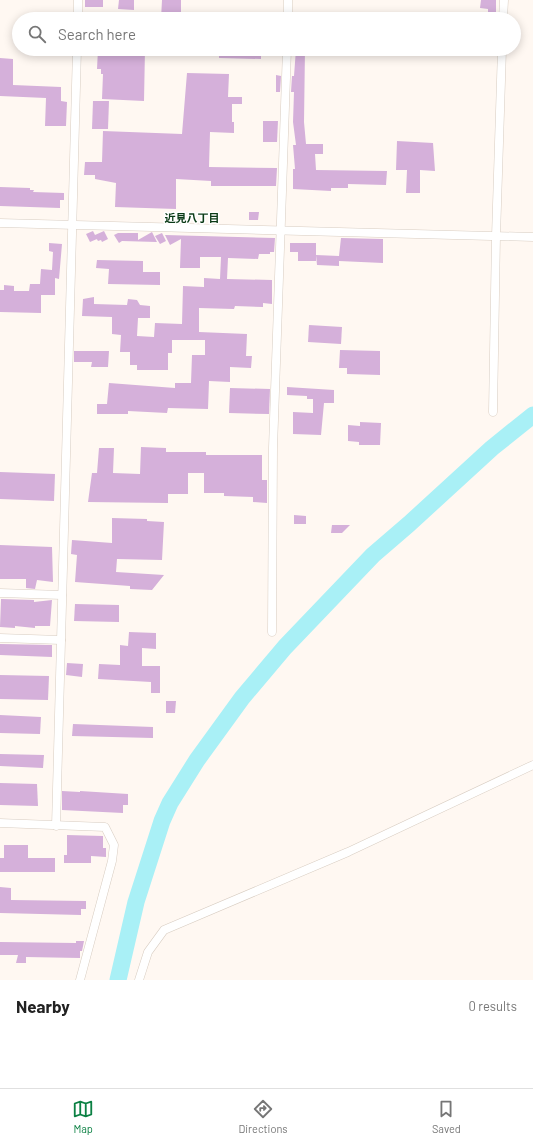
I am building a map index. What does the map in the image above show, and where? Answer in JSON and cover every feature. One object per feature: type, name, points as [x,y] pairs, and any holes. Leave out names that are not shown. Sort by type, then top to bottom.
[{"type":"street","points":[[78,0],[78,12]]},
{"type":"street","points":[[288,0],[288,12]]},
{"type":"street","points":[[503,12],[504,0]]},
{"type":"street","points":[[56,826],[77,56]]},
{"type":"street","points":[[272,632],[273,448],[286,56]]},
{"type":"street","points":[[493,412],[496,236],[502,56]]},
{"type":"street","points":[[0,223],[533,238]]},
{"type":"street","points":[[0,593],[62,595]]},
{"type":"street","points":[[0,638],[61,640]]},
{"type":"street","points":[[139,980],[148,952],[164,930],[348,852],[533,765]]},
{"type":"street","points":[[0,823],[105,827],[114,845],[112,860],[80,980]]},
{"type":"building","points":[[85,0],[103,0],[103,7],[85,7]]},
{"type":"building","points":[[119,0],[134,0],[134,10],[118,9]]},
{"type":"building","points":[[162,0],[181,0],[181,12],[161,12]]},
{"type":"building","points":[[481,0],[496,0],[496,12],[488,12],[488,9],[480,8]]},
{"type":"building","points":[[98,56],[145,56],[144,101],[102,99],[103,74],[101,74],[101,69],[97,69]]},
{"type":"building","points":[[219,56],[261,56],[261,59],[219,58]]},
{"type":"building","points":[[295,56],[305,56],[304,122],[306,144],[323,144],[323,154],[315,154],[316,170],[387,171],[386,185],[348,184],[348,188],[331,188],[331,191],[293,189],[293,169],[295,169],[293,145],[296,145],[293,122],[294,92],[291,92],[292,76],[294,76]]},
{"type":"building","points":[[0,58],[13,59],[13,85],[61,87],[61,101],[67,102],[66,126],[45,126],[46,98],[0,96]]},
{"type":"building","points":[[187,73],[229,74],[228,97],[242,97],[242,104],[232,104],[232,122],[234,122],[234,133],[210,132],[209,167],[277,168],[276,186],[211,186],[211,181],[176,179],[176,209],[115,207],[116,183],[95,179],[95,175],[84,175],[85,162],[102,162],[103,131],[182,134]]},
{"type":"building","points":[[276,75],[281,76],[280,92],[276,92]]},
{"type":"building","points":[[93,101],[109,101],[108,129],[92,129]]},
{"type":"building","points":[[263,121],[278,121],[277,142],[263,142]]},
{"type":"building","points":[[397,141],[433,143],[435,171],[420,170],[420,193],[406,193],[407,170],[396,170]]},
{"type":"building","points":[[0,187],[30,188],[30,190],[34,190],[33,192],[64,193],[64,200],[60,200],[60,208],[0,206]]},
{"type":"building","points":[[249,212],[259,212],[258,220],[249,220]]},
{"type":"building","points":[[93,231],[95,235],[104,231],[108,239],[102,242],[101,240],[98,241],[97,239],[90,242],[86,234]]},
{"type":"building","points":[[152,232],[157,242],[122,241],[119,243],[114,235],[118,233],[138,233],[138,240]]},
{"type":"building","points":[[162,233],[166,241],[160,244],[155,236]]},
{"type":"building","points":[[165,235],[275,238],[274,252],[270,252],[270,254],[259,254],[258,259],[228,258],[227,279],[272,280],[272,304],[263,303],[263,307],[235,306],[234,309],[199,308],[199,332],[247,334],[246,356],[252,356],[251,368],[230,367],[230,382],[209,381],[208,409],[168,408],[167,413],[128,411],[128,414],[97,414],[97,404],[107,404],[109,383],[175,388],[175,383],[191,383],[192,355],[205,355],[205,340],[172,340],[172,353],[168,353],[168,370],[137,370],[137,365],[130,365],[130,352],[120,352],[121,335],[112,334],[112,317],[82,316],[83,299],[94,297],[94,304],[127,305],[128,299],[137,300],[140,305],[150,306],[150,318],[138,318],[137,336],[154,337],[155,323],[182,324],[183,286],[204,287],[204,278],[220,279],[221,257],[200,257],[200,268],[180,268],[181,239],[170,245]]},
{"type":"building","points":[[341,238],[383,239],[383,263],[339,261],[339,266],[317,265],[316,255],[339,256]]},
{"type":"building","points":[[49,243],[62,244],[59,279],[55,278],[55,295],[41,295],[41,313],[0,312],[0,290],[4,290],[4,285],[14,286],[14,291],[29,291],[30,284],[40,284],[41,269],[52,270],[53,252],[49,251]]},
{"type":"building","points":[[290,243],[316,243],[316,261],[298,261],[298,252],[290,252]]},
{"type":"building","points":[[97,260],[143,261],[143,272],[160,272],[160,285],[108,284],[109,269],[96,268]]},
{"type":"building","points":[[309,325],[342,327],[341,344],[308,342]]},
{"type":"building","points":[[340,350],[380,351],[380,375],[347,374],[347,368],[339,368]]},
{"type":"building","points":[[74,351],[109,351],[108,367],[91,367],[92,362],[74,362]]},
{"type":"building","points":[[287,387],[334,390],[334,403],[324,403],[321,435],[293,434],[293,412],[313,413],[313,399],[307,399],[307,396],[287,395]]},
{"type":"building","points":[[230,388],[270,389],[269,414],[229,413]]},
{"type":"building","points":[[360,422],[381,423],[380,445],[359,445],[359,442],[348,441],[348,425],[360,426]]},
{"type":"building","points":[[141,447],[166,448],[166,452],[206,452],[206,455],[262,455],[262,480],[267,480],[267,503],[253,502],[253,497],[224,496],[224,493],[204,493],[204,473],[188,473],[188,494],[168,494],[168,503],[88,502],[92,473],[97,473],[99,448],[114,448],[113,473],[140,474]]},
{"type":"building","points":[[0,472],[55,474],[54,501],[0,499]]},
{"type":"building","points":[[294,515],[306,516],[306,524],[294,524]]},
{"type":"building","points":[[112,518],[147,519],[147,521],[164,522],[162,560],[117,559],[116,572],[164,575],[152,590],[130,589],[130,586],[75,582],[77,555],[71,554],[72,540],[112,543]]},
{"type":"building","points":[[332,525],[350,525],[342,533],[331,533]]},
{"type":"building","points":[[0,545],[52,547],[53,582],[37,580],[35,589],[26,588],[26,579],[0,579]]},
{"type":"building","points":[[1,599],[34,600],[34,602],[52,600],[50,626],[35,626],[35,628],[15,626],[15,628],[0,627]]},
{"type":"building","points":[[75,604],[119,605],[119,622],[74,621]]},
{"type":"building","points":[[129,632],[156,633],[156,649],[142,648],[142,666],[160,666],[160,693],[151,693],[151,682],[98,679],[99,664],[120,665],[120,645],[128,646]]},
{"type":"building","points":[[0,644],[52,645],[52,657],[0,655]]},
{"type":"building","points":[[67,663],[83,664],[82,677],[66,675]]},
{"type":"building","points":[[0,675],[49,676],[48,700],[0,699]]},
{"type":"building","points":[[166,701],[176,701],[175,713],[166,713]]},
{"type":"building","points":[[0,715],[41,717],[40,734],[0,733]]},
{"type":"building","points":[[73,724],[153,727],[153,738],[72,736]]},
{"type":"building","points":[[0,754],[44,755],[43,768],[0,766]]},
{"type":"building","points":[[0,783],[37,784],[38,806],[0,805]]},
{"type":"building","points":[[62,791],[128,794],[128,805],[123,805],[123,813],[62,810]]},
{"type":"building","points":[[67,835],[103,836],[103,848],[106,848],[106,857],[91,856],[91,863],[64,863],[64,855],[67,855]]},
{"type":"building","points":[[4,845],[28,845],[28,858],[55,858],[55,872],[0,872],[0,858],[4,858]]},
{"type":"building","points":[[0,887],[11,888],[11,900],[86,901],[86,909],[81,909],[81,915],[0,913]]},
{"type":"building","points":[[76,941],[84,941],[82,951],[80,951],[80,958],[26,957],[26,963],[16,963],[18,955],[0,955],[0,942],[76,943]]},
{"type":"waterway","points":[[118,980],[136,902],[162,821],[170,803],[197,760],[242,698],[285,647],[373,555],[492,448],[533,415]]},
{"type":"district","name":"近見八丁目","points":[[192,217]]}]
